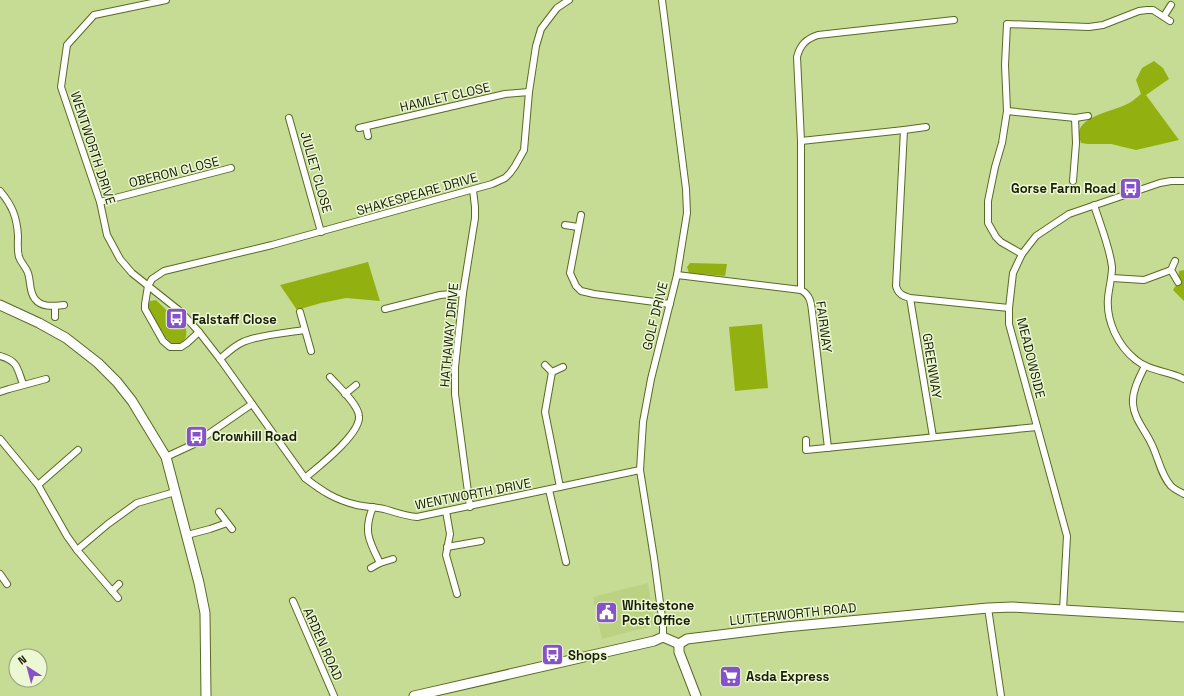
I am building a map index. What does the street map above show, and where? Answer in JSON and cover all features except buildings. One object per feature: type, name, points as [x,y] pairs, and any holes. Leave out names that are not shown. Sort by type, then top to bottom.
[{"type":"main road","points":[[0,304],[39,322],[66,338],[98,363],[117,382],[132,401],[166,456],[200,583],[205,613],[206,696]]},
{"type":"main road","name":"LUTTERWORTH ROAD","points":[[678,644],[687,639],[785,627],[988,608],[1012,607],[1184,617]]},
{"type":"main road","points":[[414,696],[648,642],[663,637],[678,644],[679,652],[696,696]]},
{"type":"street","name":"WENTWORTH DRIVE","points":[[166,0],[140,3],[94,15],[67,44],[62,87],[100,202],[107,235],[120,259],[132,273],[181,312],[199,332],[305,478],[334,498],[408,517],[417,517],[640,470]]},
{"type":"street","name":"SHAKESPEARE DRIVE","points":[[148,286],[152,279],[164,271],[321,232],[473,190],[505,178],[515,166],[524,150],[529,92],[536,46],[542,29],[557,8],[568,0]]},
{"type":"street","name":"GOLF DRIVE","points":[[662,0],[686,189],[687,213],[677,275],[651,379],[643,422],[640,470],[655,565],[663,625],[663,637]]},
{"type":"street","points":[[1164,16],[1171,5]]},
{"type":"street","points":[[1022,254],[1001,242],[996,237],[988,223],[988,201],[1002,143],[1007,111],[1005,65],[1007,24],[1089,27],[1103,25],[1139,11],[1153,10],[1170,20]]},
{"type":"street","points":[[801,290],[801,141],[797,57],[799,48],[803,43],[818,35],[954,20]]},
{"type":"street","name":"HAMLET CLOSE","points":[[359,128],[505,94],[529,92]]},
{"type":"street","points":[[1007,111],[1075,118],[1088,116]]},
{"type":"street","name":"JULIET CLOSE","points":[[289,118],[321,232]]},
{"type":"street","points":[[1073,181],[1078,172],[1075,118]]},
{"type":"street","points":[[366,127],[368,136]]},
{"type":"street","points":[[801,141],[926,127]]},
{"type":"street","points":[[904,130],[896,286],[901,295],[910,298]]},
{"type":"street","name":"OBERON CLOSE","points":[[100,202],[231,168]]},
{"type":"street","points":[[1009,308],[1013,273],[1022,254],[1036,236],[1069,214],[1160,183],[1184,181]]},
{"type":"street","name":"HATHAWAY DRIVE","points":[[470,507],[455,394],[455,367],[463,293],[475,218],[476,207],[473,190]]},
{"type":"street","points":[[0,191],[13,209],[19,257],[28,272],[31,292],[35,299],[41,304],[48,306],[64,305]]},
{"type":"street","points":[[1094,205],[1110,258],[1112,278],[1108,299],[1111,325],[1114,333],[1135,360],[1145,366],[1184,379]]},
{"type":"street","points":[[581,215],[570,273],[576,286],[581,291],[594,294],[670,304]]},
{"type":"street","points":[[566,225],[578,227]]},
{"type":"street","points":[[1112,278],[1144,280],[1171,270],[1175,261]]},
{"type":"street","points":[[1171,270],[1178,282]]},
{"type":"street","name":"FAIRWAY","points":[[677,275],[801,290],[805,292],[811,301],[828,448]]},
{"type":"street","points":[[148,286],[145,309],[163,342],[170,347],[181,347],[187,344],[199,332]]},
{"type":"street","points":[[385,309],[440,295],[463,293]]},
{"type":"street","name":"MEADOWSIDE","points":[[910,298],[1009,308],[1009,324],[1067,536],[1063,610]]},
{"type":"street","name":"GREENWAY","points":[[910,298],[933,437]]},
{"type":"street","points":[[55,306],[55,317]]},
{"type":"street","points":[[300,312],[311,351]]},
{"type":"street","points":[[220,359],[230,350],[243,342],[252,339],[304,330]]},
{"type":"street","points":[[0,356],[10,359],[16,364],[23,384]]},
{"type":"street","points":[[545,365],[552,372]]},
{"type":"street","points":[[1145,366],[1137,383],[1134,395],[1135,412],[1142,428],[1151,441],[1166,479],[1171,486],[1184,494]]},
{"type":"street","points":[[552,372],[563,368]]},
{"type":"street","points":[[552,372],[545,412],[560,487]]},
{"type":"street","points":[[305,478],[344,444],[357,427],[359,416],[355,406],[330,377]]},
{"type":"street","points":[[0,392],[23,384],[46,379]]},
{"type":"street","points":[[345,394],[356,385]]},
{"type":"street","points":[[166,456],[194,444],[252,404]]},
{"type":"street","points":[[806,440],[806,450],[1037,428]]},
{"type":"street","points":[[0,439],[38,485],[67,536],[77,550],[118,598]]},
{"type":"street","points":[[38,485],[76,452],[68,448]]},
{"type":"street","points":[[549,490],[566,562]]},
{"type":"street","points":[[77,550],[108,524],[137,503],[175,492]]},
{"type":"street","points":[[373,507],[368,519],[368,533],[370,542],[380,563]]},
{"type":"street","points":[[446,511],[450,534],[446,555],[458,594]]},
{"type":"street","points":[[219,512],[232,529]]},
{"type":"street","points":[[187,534],[210,529],[227,523]]},
{"type":"street","points":[[447,547],[481,542]]},
{"type":"street","points":[[371,568],[393,558]]},
{"type":"street","points":[[0,574],[7,584]]},
{"type":"street","points":[[112,591],[119,584]]},
{"type":"street","name":"ARDEN ROAD","points":[[293,601],[334,696]]},
{"type":"street","points":[[988,608],[1001,696]]},
{"type":"shaded area","points":[[648,583],[654,623],[651,626],[602,639],[593,597]]},
{"type":"green space","points":[[1154,61],[1163,68],[1169,79],[1146,95],[1179,140],[1136,150],[1111,144],[1081,143],[1079,134],[1081,128],[1091,118],[1127,104],[1141,94],[1136,80],[1142,68]]},
{"type":"green space","points":[[368,262],[380,301],[346,298],[297,310],[280,285]]},
{"type":"green space","points":[[690,263],[727,264],[725,276],[689,273],[687,267]]},
{"type":"green space","points":[[1184,270],[1184,301],[1173,290],[1178,282],[1179,271]]},
{"type":"green space","points":[[156,300],[186,329],[186,337],[181,343],[176,344],[171,342],[166,338],[158,326],[149,309],[150,301]]},
{"type":"green space","points":[[762,324],[768,388],[735,391],[729,327]]},
{"type":"place","name":"Gorse Farm Road","points":[[1131,188]]},
{"type":"place","name":"Falstaff Close","points":[[177,319]]},
{"type":"place","name":"Crowhill Road","points":[[197,436]]},
{"type":"place","name":"Whitestone Post Office","points":[[607,612]]},
{"type":"place","name":"Shops","points":[[553,655]]},
{"type":"place","name":"Asda Express","points":[[730,676]]}]
